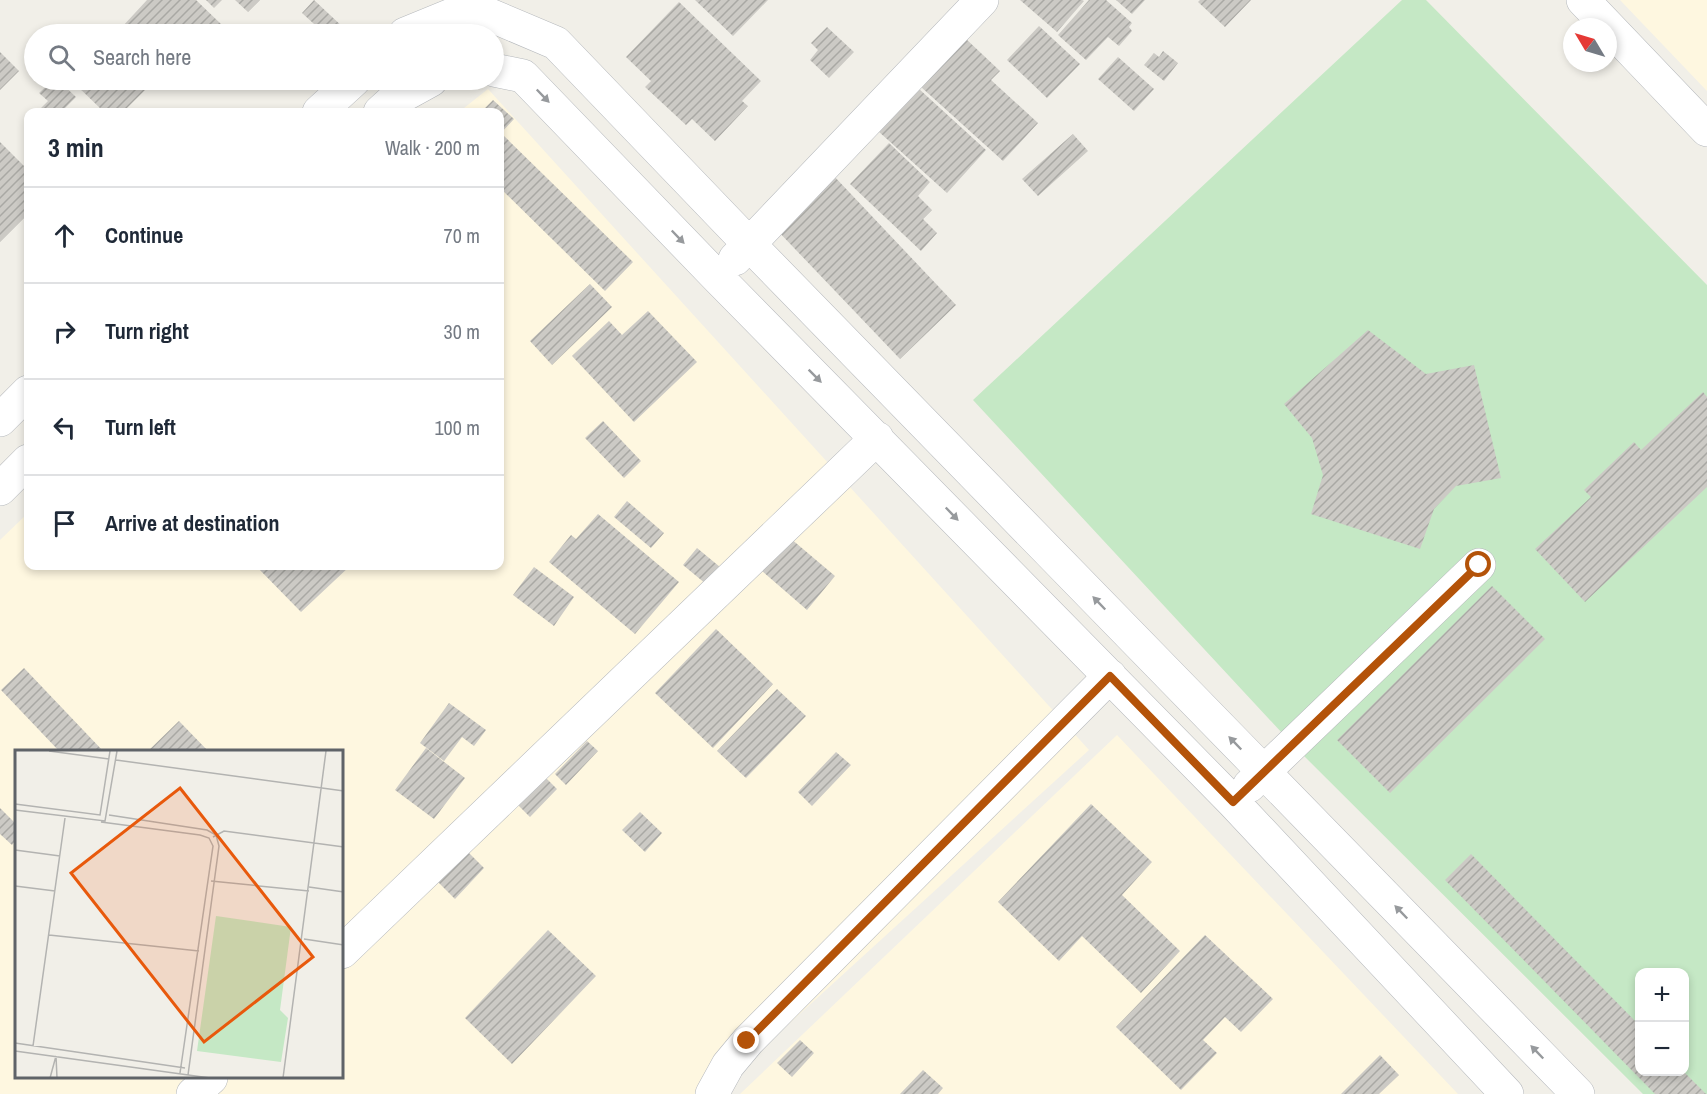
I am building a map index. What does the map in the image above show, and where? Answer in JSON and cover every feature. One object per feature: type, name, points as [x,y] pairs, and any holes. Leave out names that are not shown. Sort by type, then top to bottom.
[{"type":"street","points":[[717,277],[982,0]]},
{"type":"street","points":[[1583,0],[1707,130]]},
{"type":"street","points":[[438,24],[470,14],[500,24]]},
{"type":"street","points":[[504,25],[556,43],[1578,1094]]},
{"type":"street","points":[[504,72],[524,76],[717,277],[1233,802],[1508,1094]]},
{"type":"street","points":[[323,108],[343,90]]},
{"type":"street","points":[[384,108],[413,90]]},
{"type":"street","points":[[0,420],[24,396]]},
{"type":"street","points":[[344,950],[877,438]]},
{"type":"street","points":[[0,489],[24,465]]},
{"type":"street","points":[[1233,802],[1479,565]]},
{"type":"street","points":[[712,1094],[728,1065],[747,1041],[1110,676]]},
{"type":"street","points":[[194,1094],[209,1079]]},
{"type":"shaded area","points":[[1620,0],[1707,0],[1707,91]]},
{"type":"shaded area","points":[[489,90],[1089,750],[712,1094],[0,1094],[0,540],[24,517],[24,570],[504,570],[504,108],[464,108]]},
{"type":"shaded area","points":[[1117,735],[1458,1094],[740,1094]]},
{"type":"green space","points":[[1402,0],[1426,0],[1707,285],[1707,1094],[1643,1094],[1296,748],[973,400]]},
{"type":"building","points":[[147,0],[196,0],[221,24],[125,24]]},
{"type":"building","points":[[206,0],[222,0],[214,8]]},
{"type":"building","points":[[235,0],[260,0],[248,12]]},
{"type":"building","points":[[314,0],[340,24],[314,24],[302,13]]},
{"type":"building","points":[[695,0],[768,0],[733,36]]},
{"type":"building","points":[[1020,0],[1082,0],[1084,1],[1057,32]]},
{"type":"building","points":[[1089,0],[1106,0],[1132,23],[1129,27],[1132,31],[1119,46],[1108,37],[1086,60],[1058,35]]},
{"type":"building","points":[[1116,0],[1145,0],[1132,14]]},
{"type":"building","points":[[1200,0],[1251,0],[1225,27],[1198,2]]},
{"type":"building","points":[[679,2],[761,81],[742,101],[748,106],[715,141],[692,119],[686,125],[645,87],[651,81],[626,57]]},
{"type":"building","points":[[1039,26],[1080,64],[1047,98],[1007,60]]},
{"type":"building","points":[[827,27],[854,52],[829,78],[810,60],[818,50],[811,43]]},
{"type":"building","points":[[965,38],[1000,71],[991,80],[1038,123],[1003,161],[921,87]]},
{"type":"building","points":[[1163,51],[1178,63],[1164,81],[1144,65],[1154,53],[1159,57]]},
{"type":"building","points":[[0,52],[19,71],[0,90]]},
{"type":"building","points":[[1118,57],[1154,89],[1134,111],[1098,79]]},
{"type":"building","points":[[918,88],[986,150],[947,193],[878,131]]},
{"type":"building","points":[[42,90],[69,90],[76,97],[65,108],[41,108],[48,101],[39,93]]},
{"type":"building","points":[[81,90],[145,90],[127,108],[100,108]]},
{"type":"building","points":[[493,100],[502,108],[485,108]]},
{"type":"building","points":[[504,110],[514,119],[504,130]]},
{"type":"building","points":[[1073,134],[1088,151],[1038,196],[1022,179]]},
{"type":"building","points":[[504,136],[633,262],[605,291],[504,192]]},
{"type":"building","points":[[0,142],[24,166],[24,218],[0,242]]},
{"type":"building","points":[[889,143],[930,182],[918,196],[932,210],[923,219],[937,233],[921,251],[850,184]]},
{"type":"building","points":[[832,174],[956,305],[900,359],[775,228]]},
{"type":"building","points":[[590,284],[612,307],[552,365],[530,341]]},
{"type":"building","points":[[648,311],[697,362],[634,422],[572,356],[609,321],[622,335]]},
{"type":"building","points":[[1368,330],[1426,374],[1474,365],[1501,478],[1456,486],[1434,509],[1420,549],[1311,514],[1323,475],[1312,438],[1284,404]]},
{"type":"building","points":[[1703,392],[1707,397],[1707,487],[1585,602],[1535,549],[1591,497],[1584,490],[1634,442],[1641,450]]},
{"type":"building","points":[[603,421],[641,461],[624,478],[585,438]]},
{"type":"building","points":[[627,501],[664,533],[651,548],[614,517]]},
{"type":"building","points":[[598,514],[679,582],[635,634],[549,562],[571,535],[576,539]]},
{"type":"building","points":[[790,538],[835,576],[807,610],[762,571]]},
{"type":"building","points":[[697,548],[720,567],[706,584],[683,565]]},
{"type":"building","points":[[534,567],[574,597],[554,626],[513,595]]},
{"type":"building","points":[[260,570],[346,570],[301,612]]},
{"type":"building","points":[[1492,586],[1545,639],[1390,793],[1337,740]]},
{"type":"building","points":[[716,629],[773,684],[713,748],[655,693]]},
{"type":"building","points":[[24,668],[102,750],[58,750],[1,690]]},
{"type":"building","points":[[777,689],[806,716],[746,778],[717,751]]},
{"type":"building","points":[[449,703],[486,730],[474,746],[462,737],[444,761],[420,743]]},
{"type":"building","points":[[179,721],[207,750],[149,750]]},
{"type":"building","points":[[587,741],[598,751],[566,785],[555,774]]},
{"type":"building","points":[[426,748],[465,778],[434,819],[395,790]]},
{"type":"building","points":[[836,752],[851,765],[812,806],[798,792]]},
{"type":"building","points":[[544,776],[557,789],[530,817],[517,804]]},
{"type":"building","points":[[1091,804],[1152,862],[1122,895],[1180,951],[1141,993],[1082,936],[1059,961],[998,902]]},
{"type":"building","points":[[0,808],[15,823],[15,841],[12,845],[0,834]]},
{"type":"building","points":[[640,812],[662,833],[645,852],[622,830]]},
{"type":"building","points":[[467,851],[484,868],[455,899],[438,882]]},
{"type":"building","points":[[1471,854],[1635,1021],[1635,1074],[1445,880]]},
{"type":"building","points":[[548,930],[596,976],[512,1064],[465,1018]]},
{"type":"building","points":[[1205,935],[1273,999],[1241,1032],[1225,1017],[1203,1040],[1217,1053],[1181,1090],[1116,1027]]},
{"type":"building","points":[[800,1040],[814,1053],[792,1077],[777,1063]]},
{"type":"building","points":[[1380,1055],[1399,1075],[1379,1094],[1341,1094]]},
{"type":"building","points":[[923,1070],[943,1088],[938,1094],[900,1094]]},
{"type":"building","points":[[1637,1076],[1688,1076],[1706,1094],[1655,1094]]},
{"type":"route","points":[[747,1041],[1110,676],[1233,802],[1479,565]]}]
